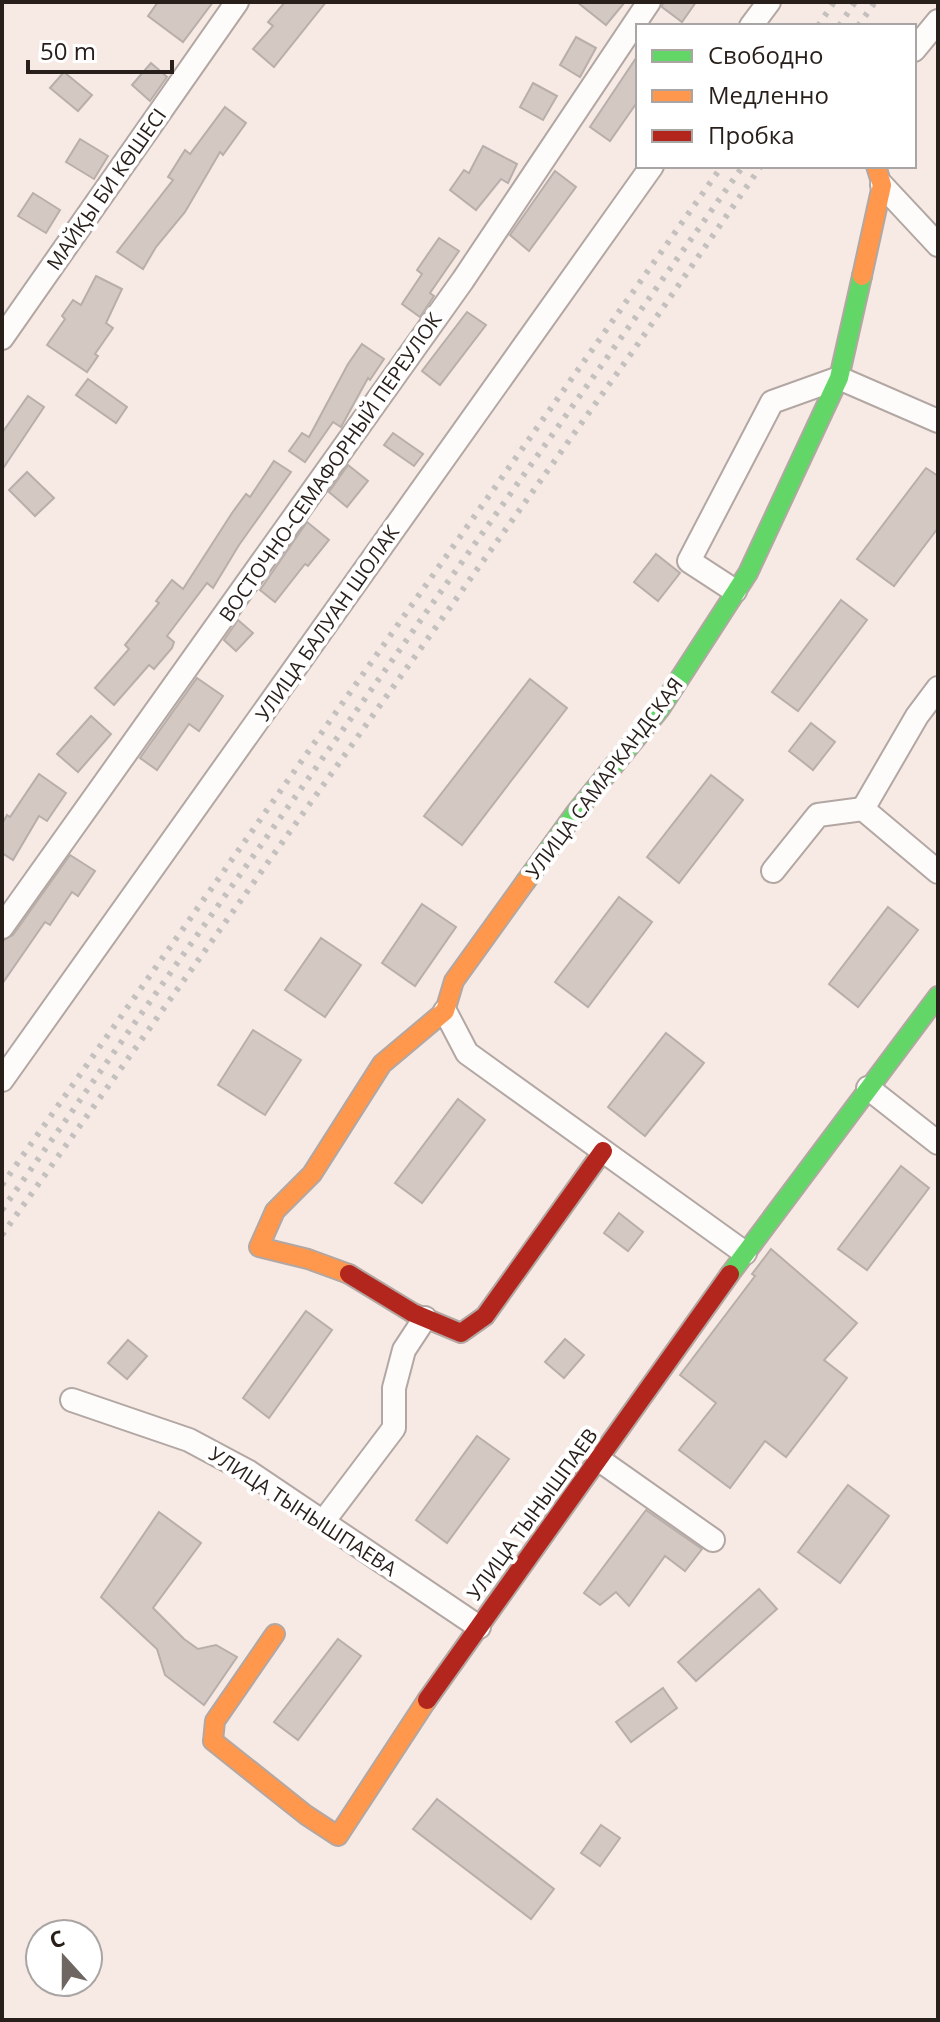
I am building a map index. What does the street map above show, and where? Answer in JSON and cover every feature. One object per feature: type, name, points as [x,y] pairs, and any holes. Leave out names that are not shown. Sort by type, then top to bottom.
[{"type":"street","name":"МАЙҚЫ БИ КӨШЕСІ","points":[[2,338],[237,2]]},
{"type":"street","name":"ВОСТОЧНО-СЕМАФОРНЫЙ ПЕРЕУЛОК","points":[[2,927],[463,280],[649,2]]},
{"type":"street","points":[[752,24],[769,2]]},
{"type":"street","points":[[916,48],[938,21]]},
{"type":"street","name":"УЛИЦА БАЛУАН ШОЛАК","points":[[2,1080],[651,168]]},
{"type":"street","points":[[879,176],[938,245]]},
{"type":"street","name":"УЛИЦА САМАРКАНДСКАЯ","points":[[425,1318],[346,1273],[308,1259],[259,1247],[275,1211],[312,1174],[382,1064],[445,1011],[454,981],[576,812],[660,709],[748,573],[839,378],[879,176]]},
{"type":"street","points":[[735,591],[689,561],[772,402],[839,378],[938,421]]},
{"type":"street","points":[[863,809],[917,716],[938,688]]},
{"type":"street","points":[[773,871],[818,815],[863,809],[938,872]]},
{"type":"street","name":"УЛИЦА ТЫНЫШПАЕВ","points":[[275,1634],[215,1721],[213,1741],[295,1807],[338,1836],[387,1758],[745,1253],[938,996]]},
{"type":"street","points":[[445,1011],[467,1053],[745,1253]]},
{"type":"street","points":[[868,1088],[938,1143]]},
{"type":"street","points":[[323,1522],[394,1428],[394,1388],[404,1350],[425,1318],[461,1333],[485,1316],[603,1151]]},
{"type":"street","name":"УЛИЦА ТЫНЫШПАЕВА","points":[[72,1400],[189,1440],[249,1472],[479,1627]]},
{"type":"street","points":[[598,1459],[713,1540]]},
{"type":"building","points":[[158,2],[213,2],[183,42],[148,16]]},
{"type":"building","points":[[285,2],[326,2],[274,67],[253,49],[273,26],[268,22]]},
{"type":"building","points":[[577,2],[625,2],[606,25]]},
{"type":"building","points":[[663,2],[696,2],[682,22],[662,7]]},
{"type":"building","points":[[576,37],[596,48],[580,77],[560,65]]},
{"type":"building","points":[[636,58],[636,104],[610,141],[590,127]]},
{"type":"building","points":[[151,63],[167,77],[150,101],[132,85]]},
{"type":"building","points":[[64,72],[92,95],[78,111],[50,88]]},
{"type":"building","points":[[533,83],[557,96],[543,120],[520,107]]},
{"type":"building","points":[[225,107],[246,123],[223,155],[220,152],[185,212],[156,247],[143,269],[117,252],[173,180],[168,177],[185,150],[190,154]]},
{"type":"building","points":[[80,139],[108,156],[94,179],[66,162]]},
{"type":"building","points":[[483,146],[517,164],[508,183],[501,179],[476,210],[450,190],[464,170],[469,173]]},
{"type":"building","points":[[555,171],[576,187],[529,251],[510,235]]},
{"type":"building","points":[[33,193],[60,210],[46,233],[18,216]]},
{"type":"building","points":[[439,238],[459,251],[430,293],[434,296],[420,317],[402,304],[422,274],[417,270]]},
{"type":"building","points":[[96,276],[122,289],[106,323],[113,328],[87,372],[47,345],[65,319],[62,316],[73,300],[81,305]]},
{"type":"building","points":[[467,312],[486,325],[440,385],[422,371]]},
{"type":"building","points":[[362,344],[384,359],[370,380],[368,378],[341,427],[333,422],[305,462],[289,451],[302,433],[309,437]]},
{"type":"building","points":[[88,379],[127,407],[116,423],[76,395]]},
{"type":"building","points":[[28,396],[44,407],[2,470],[2,433]]},
{"type":"building","points":[[393,433],[423,454],[414,466],[384,445]]},
{"type":"building","points":[[274,461],[291,472],[239,545],[213,588],[207,583],[167,636],[174,642],[172,648],[154,669],[149,665],[114,705],[95,688],[129,649],[125,645],[159,603],[156,601],[172,580],[183,589],[232,513],[246,494],[250,497]]},
{"type":"building","points":[[348,465],[368,481],[347,507],[329,492]]},
{"type":"building","points":[[926,468],[938,476],[938,528],[894,586],[857,559]]},
{"type":"building","points":[[27,472],[54,498],[35,516],[9,490]]},
{"type":"building","points":[[307,522],[329,540],[275,602],[260,590]]},
{"type":"building","points":[[656,554],[680,573],[658,601],[634,582]]},
{"type":"building","points":[[841,600],[867,620],[798,711],[772,692]]},
{"type":"building","points":[[238,620],[253,633],[236,651],[224,640]]},
{"type":"building","points":[[197,678],[223,696],[199,731],[189,724],[157,770],[140,758]]},
{"type":"building","points":[[530,679],[567,708],[462,845],[424,816]]},
{"type":"building","points":[[91,716],[111,734],[78,772],[57,754]]},
{"type":"building","points":[[811,723],[835,742],[813,770],[789,751]]},
{"type":"building","points":[[39,774],[66,793],[47,821],[39,816],[13,860],[2,853],[2,824]]},
{"type":"building","points":[[711,775],[743,800],[679,883],[647,857]]},
{"type":"building","points":[[70,855],[95,871],[78,896],[72,892],[50,925],[45,922],[2,984],[2,941],[13,935]]},
{"type":"building","points":[[619,897],[652,922],[588,1007],[555,982]]},
{"type":"building","points":[[422,904],[456,927],[415,986],[382,963]]},
{"type":"building","points":[[888,907],[918,930],[858,1007],[829,984]]},
{"type":"building","points":[[321,938],[361,965],[325,1017],[285,990]]},
{"type":"building","points":[[253,1030],[301,1060],[265,1115],[218,1085]]},
{"type":"building","points":[[666,1033],[704,1063],[645,1136],[608,1107]]},
{"type":"building","points":[[458,1099],[485,1120],[422,1203],[395,1183]]},
{"type":"building","points":[[901,1166],[929,1188],[867,1270],[838,1249]]},
{"type":"building","points":[[619,1213],[643,1232],[628,1251],[604,1233]]},
{"type":"building","points":[[771,1249],[857,1323],[824,1360],[847,1378],[786,1457],[765,1441],[730,1488],[679,1450],[716,1403],[680,1375],[755,1276],[752,1274]]},
{"type":"building","points":[[306,1311],[332,1330],[269,1418],[243,1398]]},
{"type":"building","points":[[565,1339],[584,1355],[564,1378],[545,1362]]},
{"type":"building","points":[[128,1340],[147,1356],[127,1379],[108,1363]]},
{"type":"building","points":[[477,1436],[509,1459],[447,1543],[416,1520]]},
{"type":"building","points":[[848,1485],[889,1516],[840,1583],[798,1552]]},
{"type":"building","points":[[646,1510],[702,1549],[685,1571],[665,1556],[629,1606],[616,1592],[600,1605],[584,1593]]},
{"type":"building","points":[[159,1512],[201,1543],[153,1608],[198,1649],[216,1645],[237,1657],[204,1705],[165,1675],[157,1649],[101,1597]]},
{"type":"building","points":[[759,1589],[777,1609],[696,1681],[678,1662]]},
{"type":"building","points":[[338,1639],[361,1656],[298,1740],[274,1722]]},
{"type":"building","points":[[663,1688],[677,1708],[631,1742],[616,1722]]},
{"type":"building","points":[[437,1799],[554,1889],[531,1919],[413,1829]]},
{"type":"building","points":[[601,1825],[620,1838],[600,1866],[581,1853]]},
{"type":"railway","points":[[819,24],[834,2]]},
{"type":"railway","points":[[840,24],[855,2]]},
{"type":"railway","points":[[859,24],[875,2]]},
{"type":"railway","points":[[2,1185],[721,168]]},
{"type":"railway","points":[[2,1210],[742,168]]},
{"type":"railway","points":[[2,1235],[633,351],[760,168]]},
{"type":"traffic: fast","points":[[526,881],[576,812],[660,709],[748,573],[839,378],[862,276]]},
{"type":"traffic: fast","points":[[730,1274],[938,996]]},
{"type":"traffic: slow","points":[[862,276],[882,185],[877,168]]},
{"type":"traffic: slow","points":[[349,1274],[308,1259],[259,1247],[275,1211],[312,1174],[382,1064],[445,1011],[454,981],[526,881]]},
{"type":"traffic: slow","points":[[275,1634],[215,1721],[213,1741],[306,1815],[338,1836],[427,1700]]},
{"type":"traffic: jam","points":[[349,1274],[413,1313],[461,1333],[485,1316],[603,1151]]},
{"type":"traffic: jam","points":[[427,1700],[730,1274]]}]
